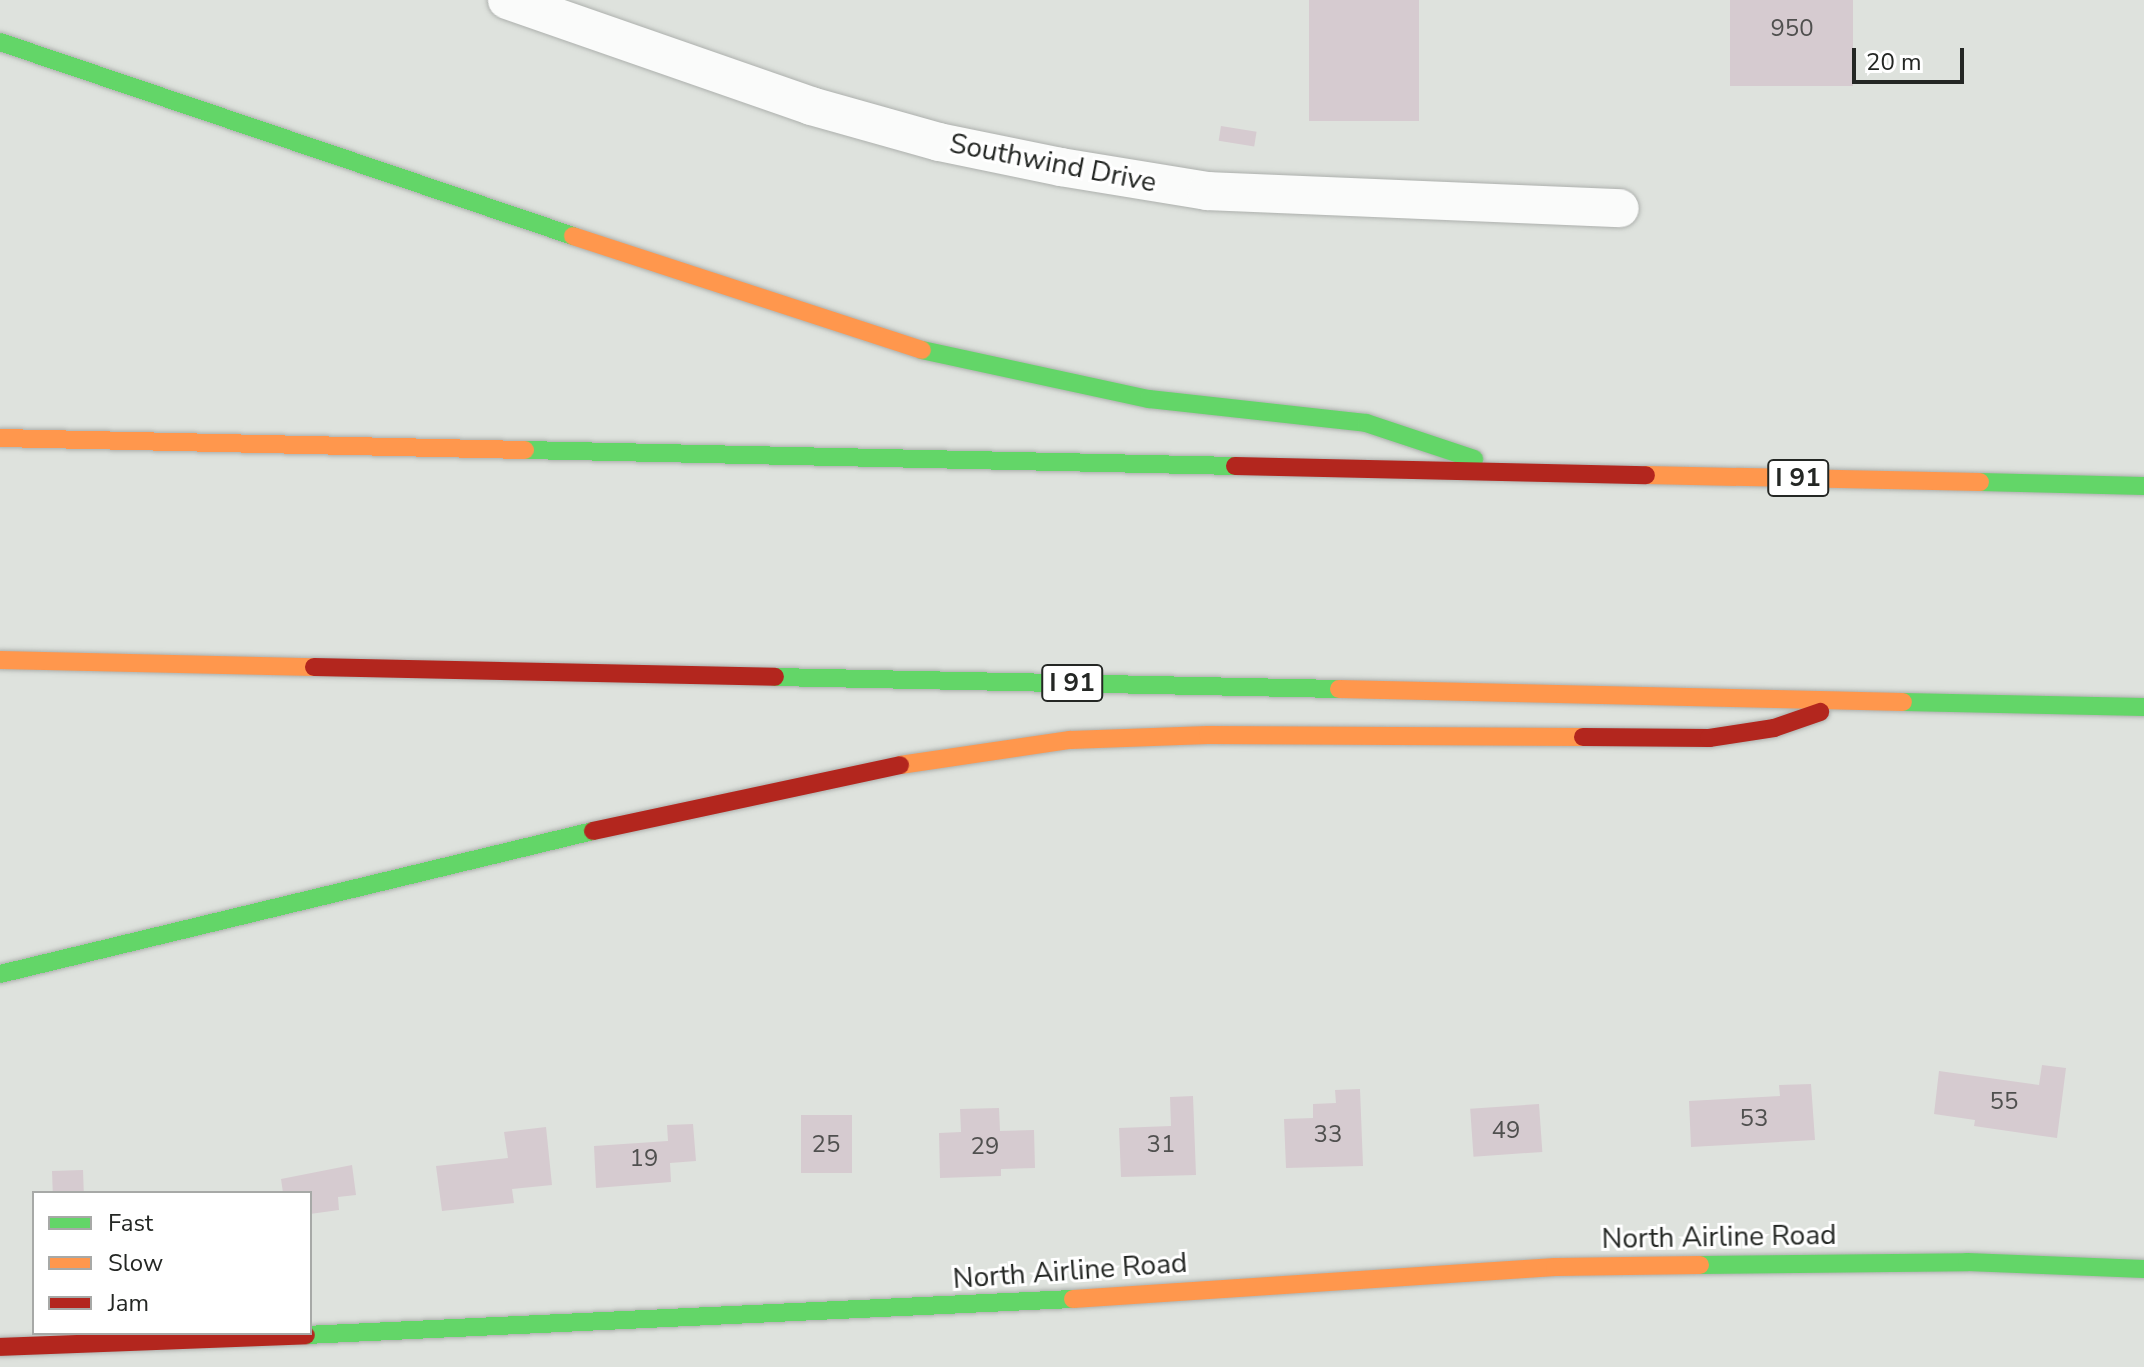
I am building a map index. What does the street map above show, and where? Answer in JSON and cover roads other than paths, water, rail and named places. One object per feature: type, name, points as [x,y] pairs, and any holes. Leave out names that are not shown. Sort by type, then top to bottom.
[{"type":"main road","points":[[0,42],[885,342],[1149,399],[1366,423],[1510,472]]},
{"type":"main road","name":"I 91","points":[[0,438],[2144,486]]},
{"type":"main road","name":"I 91","points":[[0,660],[2144,707]]},
{"type":"main road","points":[[0,974],[745,795],[967,752],[1070,740],[1208,735],[1709,738],[1774,728],[1851,701]]},
{"type":"main road","name":"North Airline Road","points":[[312,1334],[893,1311],[1555,1267],[1967,1262],[2144,1269]]},
{"type":"main road","name":"North Airline Road","points":[[0,1347],[298,1335]]},
{"type":"street","name":"Southwind Drive","points":[[507,0],[811,106],[939,142],[1061,167],[1207,191],[1620,208]]}]
